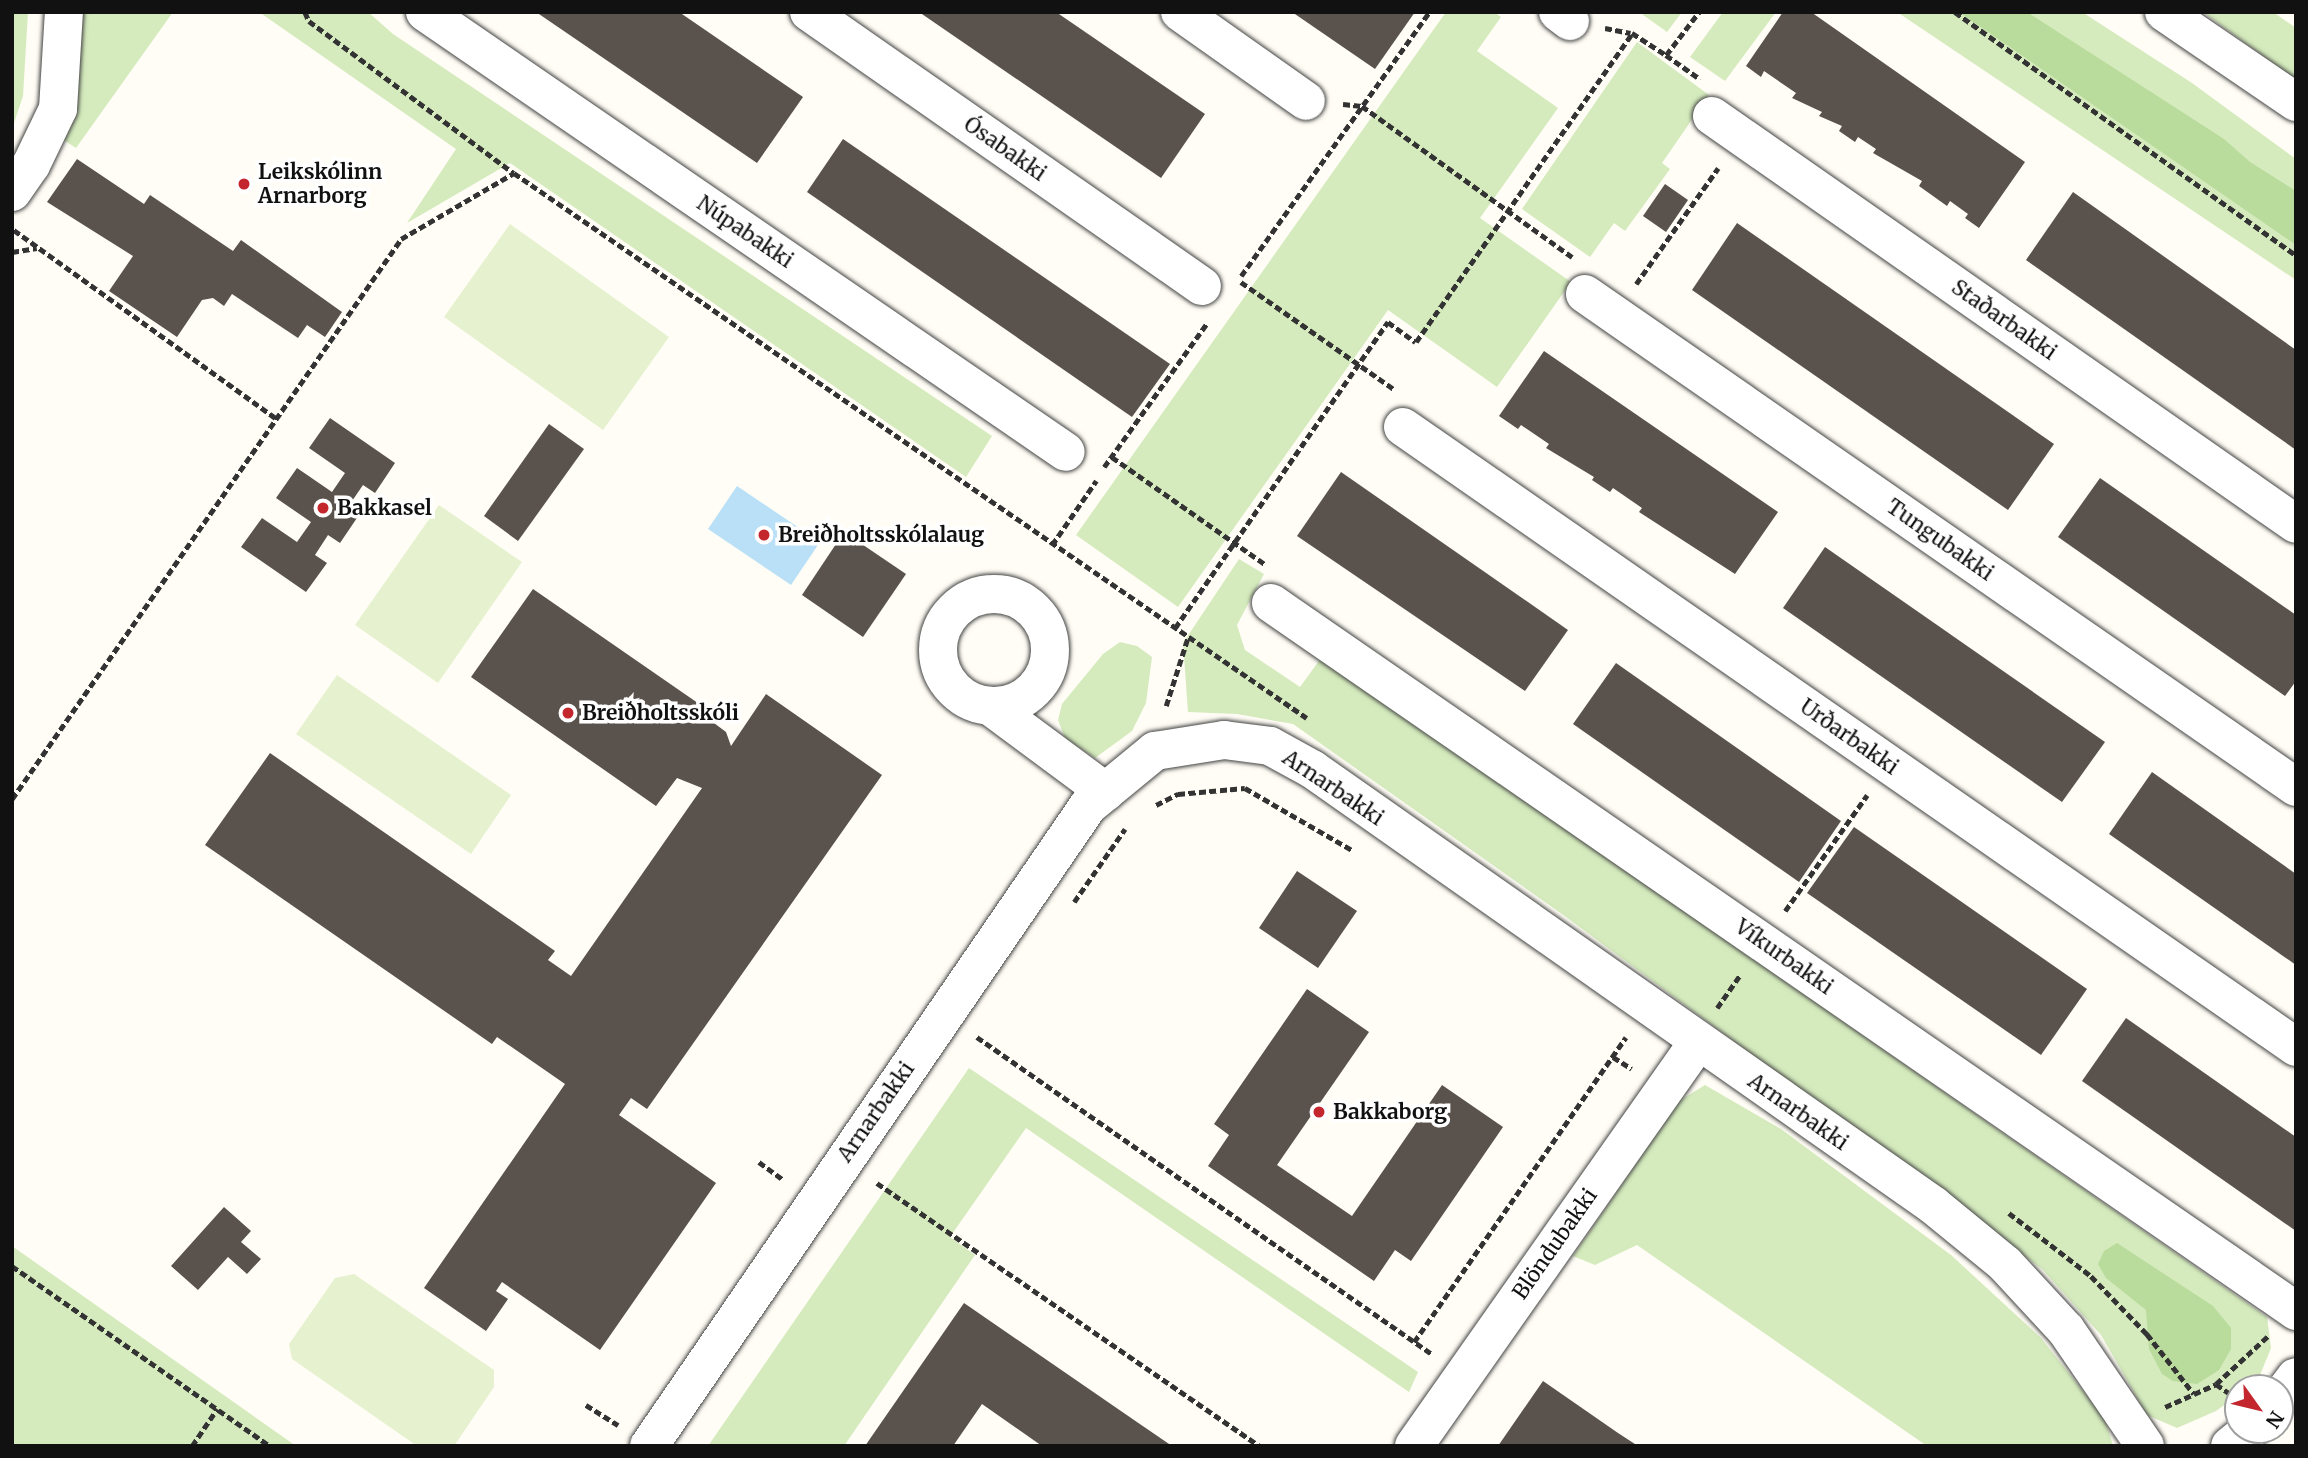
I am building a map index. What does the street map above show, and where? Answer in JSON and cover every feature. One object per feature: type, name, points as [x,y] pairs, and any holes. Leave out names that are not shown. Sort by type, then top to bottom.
[{"type":"street","points":[[12,192],[31,165],[58,109],[64,12]]},
{"type":"street","name":"Núpabakki","points":[[425,12],[1066,453]]},
{"type":"street","name":"Ósabakki","points":[[809,12],[1202,286]]},
{"type":"street","points":[[1180,12],[1307,101]]},
{"type":"street","points":[[2164,12],[2296,102]]},
{"type":"street","name":"Staðarbakki","points":[[1726,126],[2296,524]]},
{"type":"street","name":"Tungubakki","points":[[1600,304],[2296,787]]},
{"type":"street","name":"Urðarbakki","points":[[1403,427],[2296,1047]]},
{"type":"street","points":[[1032,692],[1005,705],[990,706],[970,701],[954,688],[942,671],[938,651],[941,631],[951,614],[986,594],[1016,598],[1040,617],[1049,635],[1050,655],[1045,675],[1032,692],[1026,710],[1062,761]]},
{"type":"street","name":"Víkurbakki","points":[[1271,603],[2296,1311]]},
{"type":"street","points":[[990,706],[1106,792]]},
{"type":"street","name":"Arnarbakki","points":[[640,1440],[1088,806],[1155,751],[1224,740],[1270,746],[1312,769],[1933,1205],[2005,1264],[2066,1330],[2145,1446]]},
{"type":"street","name":"Blöndubakki","points":[[1414,1446],[1698,1042]]},
{"type":"path","points":[[305,12],[309,21],[514,173],[1175,628],[1388,322],[1416,342],[1632,33],[1666,55],[1699,12]]},
{"type":"path","points":[[1955,12],[2296,255]]},
{"type":"path","points":[[1307,101],[1362,106],[1570,253],[1600,304],[1726,126]]},
{"type":"path","points":[[12,799],[401,239],[514,173]]},
{"type":"path","points":[[13,230],[276,418]]},
{"type":"path","points":[[12,252],[38,248]]},
{"type":"path","points":[[1202,286],[1238,280],[1360,362],[1395,389],[1403,427]]},
{"type":"path","points":[[1066,453],[1112,457],[1272,569],[1271,603]]},
{"type":"path","points":[[1166,706],[1188,637]]},
{"type":"path","points":[[1716,1009],[1888,765]]},
{"type":"path","points":[[1146,810],[1178,794],[1245,788],[1352,850]]},
{"type":"path","points":[[1072,904],[1127,826]]},
{"type":"path","points":[[944,1013],[1414,1342],[1613,1057]]},
{"type":"path","points":[[979,1038],[987,1027]]},
{"type":"path","points":[[877,1183],[1260,1446]]},
{"type":"path","points":[[12,1266],[270,1446]]},
{"type":"path","points":[[2216,1384],[2224,1393]]},
{"type":"path","points":[[2158,1410],[2194,1394]]},
{"type":"path","points":[[586,1405],[640,1440]]},
{"type":"path","points":[[192,1446],[217,1409]]},
{"type":"green space","points":[[12,12],[28,12],[23,96],[12,129]]},
{"type":"green space","points":[[83,12],[173,12],[76,148],[59,137],[73,108]]},
{"type":"green space","points":[[259,12],[368,12],[393,34],[992,436],[966,477],[510,163],[407,223],[456,149]]},
{"type":"green space","points":[[1446,12],[1494,12],[1501,17],[1477,51],[1558,108],[1480,218],[1571,282],[1497,387],[1388,310],[1178,607],[1076,535]]},
{"type":"green space","points":[[1639,12],[1682,12],[1667,32]]},
{"type":"green space","points":[[1723,12],[1776,12],[1725,81],[1690,57]]},
{"type":"green space","points":[[1897,12],[2082,12],[2192,83],[2296,159],[2296,280]]},
{"type":"green space","points":[[1959,12],[2027,12],[2224,139],[2250,162],[2296,191],[2296,245]]},
{"type":"green space","points":[[2203,12],[2273,12],[2296,28],[2296,80]]},
{"type":"green space","points":[[1637,42],[1709,95],[1662,163],[1670,169],[1625,231],[1614,223],[1590,257],[1522,209]]},
{"type":"green space","points":[[510,224],[669,337],[603,430],[444,317]]},
{"type":"green space","points":[[439,505],[522,562],[438,683],[355,625]]},
{"type":"green space","points":[[1239,559],[1264,574],[1237,625],[1245,650],[1300,687],[1321,658],[2267,1317],[2271,1348],[2260,1374],[2224,1374],[2224,1405],[2177,1428],[2147,1415],[2101,1335],[2042,1269],[1562,914],[1293,724],[1237,714],[1188,712],[1183,643]]},
{"type":"green space","points":[[1120,642],[1137,646],[1152,657],[1146,703],[1132,731],[1095,758],[1065,738],[1058,720],[1062,704],[1103,654]]},
{"type":"green space","points":[[337,675],[511,795],[471,854],[296,734]]},
{"type":"green space","points":[[969,1068],[1418,1372],[1409,1392],[1026,1128],[950,1237],[975,1255],[844,1446],[708,1446]]},
{"type":"green space","points":[[1705,1085],[1781,1129],[1951,1255],[2041,1338],[2105,1419],[2113,1446],[1927,1446],[1637,1245],[1595,1265],[1573,1256],[1679,1101]]},
{"type":"green space","points":[[2117,1243],[2213,1306],[2231,1328],[2231,1349],[2219,1370],[2197,1384],[2173,1381],[2162,1374],[2149,1349],[2146,1310],[2106,1278],[2098,1264],[2104,1251]]},
{"type":"green space","points":[[12,1246],[296,1446],[12,1446]]},
{"type":"green space","points":[[354,1274],[494,1370],[494,1387],[454,1446],[417,1446],[292,1359],[289,1344],[335,1278]]},
{"type":"water","name":"Breiðholtsskólalaug","points":[[737,486],[820,542],[791,585],[708,529]]},
{"type":"building","points":[[536,12],[679,12],[803,97],[757,163]]},
{"type":"building","points":[[919,12],[1056,12],[1205,114],[1161,178]]},
{"type":"building","points":[[1292,12],[1415,12],[1375,69]]},
{"type":"building","points":[[1783,12],[1811,12],[2025,162],[1979,228],[1965,218],[1968,214],[1950,201],[1947,206],[1919,186],[1922,181],[1873,153],[1876,149],[1858,137],[1855,142],[1839,131],[1842,126],[1819,116],[1822,112],[1792,98],[1796,93],[1764,71],[1761,77],[1746,66]]},
{"type":"building","points":[[843,139],[1170,364],[1132,417],[807,192]]},
{"type":"building","points":[[77,159],[144,204],[150,195],[233,251],[241,240],[342,312],[325,337],[307,325],[298,338],[232,294],[224,306],[213,298],[202,300],[177,337],[109,291],[133,256],[47,202]]},
{"type":"building","points":[[1665,184],[1688,200],[1666,232],[1643,216]]},
{"type":"building","points":[[2073,192],[2296,350],[2296,450],[2026,260]]},
{"type":"building","points":[[1737,223],[2054,444],[2008,510],[1692,290]]},
{"type":"building","points":[[1544,351],[1778,512],[1735,574],[1639,512],[1642,508],[1613,488],[1610,492],[1592,480],[1594,477],[1546,448],[1549,444],[1521,425],[1518,429],[1499,416]]},
{"type":"building","name":"Bakkasel","points":[[330,418],[395,463],[375,493],[363,485],[350,504],[361,512],[340,543],[328,535],[315,555],[327,563],[306,592],[241,547],[262,518],[297,542],[311,522],[276,498],[297,468],[332,492],[345,473],[309,448]]},
{"type":"building","points":[[549,424],[584,449],[518,541],[484,516]]},
{"type":"building","points":[[1341,472],[1568,630],[1525,691],[1297,536]]},
{"type":"building","points":[[2100,478],[2296,615],[2296,681],[2285,696],[2058,537]]},
{"type":"building","points":[[844,532],[906,574],[863,637],[802,595]]},
{"type":"building","points":[[1825,547],[2105,742],[2062,802],[1783,608]]},
{"type":"building","points":[[533,589],[718,717],[714,723],[726,732],[731,746],[766,694],[882,775],[647,1109],[631,1098],[619,1115],[716,1183],[600,1350],[502,1282],[496,1291],[508,1299],[486,1331],[424,1288],[565,1084],[497,1037],[492,1044],[205,845],[270,753],[555,951],[548,960],[571,976],[702,788],[677,778],[656,806],[471,677]]},
{"type":"building","points":[[1616,663],[1841,821],[1799,882],[1573,724]]},
{"type":"building","points":[[2152,772],[2296,874],[2296,965],[2109,834]]},
{"type":"building","points":[[1854,827],[2087,989],[2041,1055],[1807,893]]},
{"type":"building","points":[[1297,871],[1357,911],[1318,968],[1259,928]]},
{"type":"building","points":[[1307,989],[1369,1032],[1277,1165],[1352,1216],[1442,1085],[1503,1127],[1411,1261],[1395,1250],[1374,1281],[1208,1166],[1229,1135],[1214,1124]]},
{"type":"building","points":[[2126,1018],[2296,1137],[2296,1231],[2082,1081]]},
{"type":"building","points":[[224,1207],[251,1231],[241,1242],[261,1259],[247,1274],[228,1257],[198,1290],[171,1266]]},
{"type":"building","points":[[964,1303],[1172,1446],[1042,1446],[982,1404],[953,1446],[865,1446]]},
{"type":"building","points":[[1543,1381],[1618,1433],[1638,1446],[1498,1446]]},
{"type":"place","name":"Leikskólinn Arnarborg","points":[[244,184]]},
{"type":"place","name":"Bakkasel","points":[[323,508]]},
{"type":"place","name":"Breiðholtsskólalaug","points":[[764,535]]},
{"type":"place","name":"Breiðholtsskóli","points":[[568,713]]},
{"type":"place","name":"Bakkaborg","points":[[1319,1112]]}]
